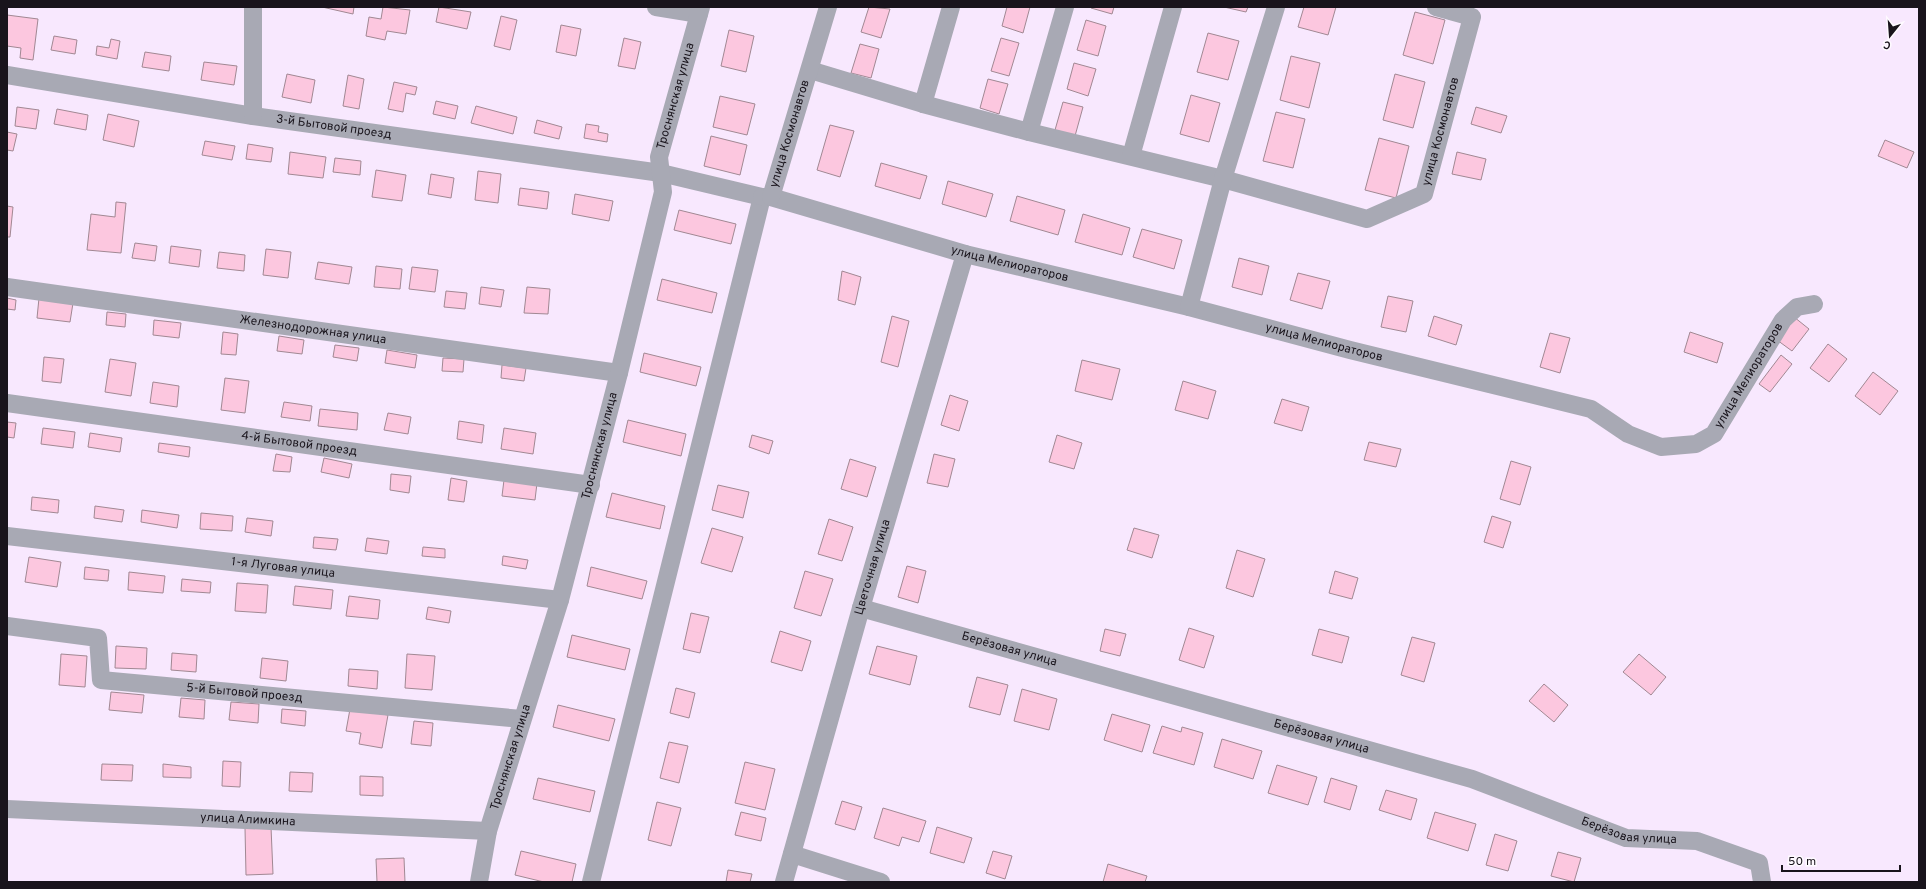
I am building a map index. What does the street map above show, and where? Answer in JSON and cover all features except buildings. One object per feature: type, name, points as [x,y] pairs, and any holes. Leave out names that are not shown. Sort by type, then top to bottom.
[{"type":"street","points":[[253,7],[253,116]]},
{"type":"street","points":[[656,7],[700,11]]},
{"type":"street","name":"улица Космонавтов","points":[[591,882],[766,197],[810,70],[828,7]]},
{"type":"street","points":[[923,104],[950,7]]},
{"type":"street","points":[[1029,132],[1065,7]]},
{"type":"street","points":[[1131,156],[1173,7]]},
{"type":"street","points":[[1189,306],[1223,179],[1276,7]]},
{"type":"street","name":"улица Космонавтов","points":[[810,70],[923,104],[1029,132],[1223,179],[1368,219],[1424,194],[1472,17],[1436,7]]},
{"type":"street","name":"Троснянская улица","points":[[479,882],[488,831],[560,600],[620,373],[663,192],[659,157],[700,11]]},
{"type":"street","name":"3-й Бытовой проезд","points":[[7,75],[253,116],[661,173],[766,197]]},
{"type":"street","name":"улица Мелиораторов","points":[[766,197],[965,254],[1189,306],[1350,350],[1591,408],[1628,434],[1661,447],[1696,444],[1714,434],[1783,320],[1797,307],[1814,304]]},
{"type":"street","name":"Цветочная улица","points":[[784,882],[861,608],[965,254]]},
{"type":"street","name":"Железнодорожная улица","points":[[7,287],[620,373]]},
{"type":"street","name":"4-й Бытовой проезд","points":[[7,403],[591,485]]},
{"type":"street","name":"1-я Луговая улица","points":[[7,536],[560,600]]},
{"type":"street","name":"Берёзовая улица","points":[[861,608],[1472,779],[1626,838],[1697,841],[1758,863],[1762,882]]},
{"type":"street","name":"5-й Бытовой проезд","points":[[7,626],[98,638],[101,680],[522,719]]},
{"type":"street","name":"улица Алимкина","points":[[7,808],[488,831]]},
{"type":"street","points":[[792,854],[881,882]]}]
